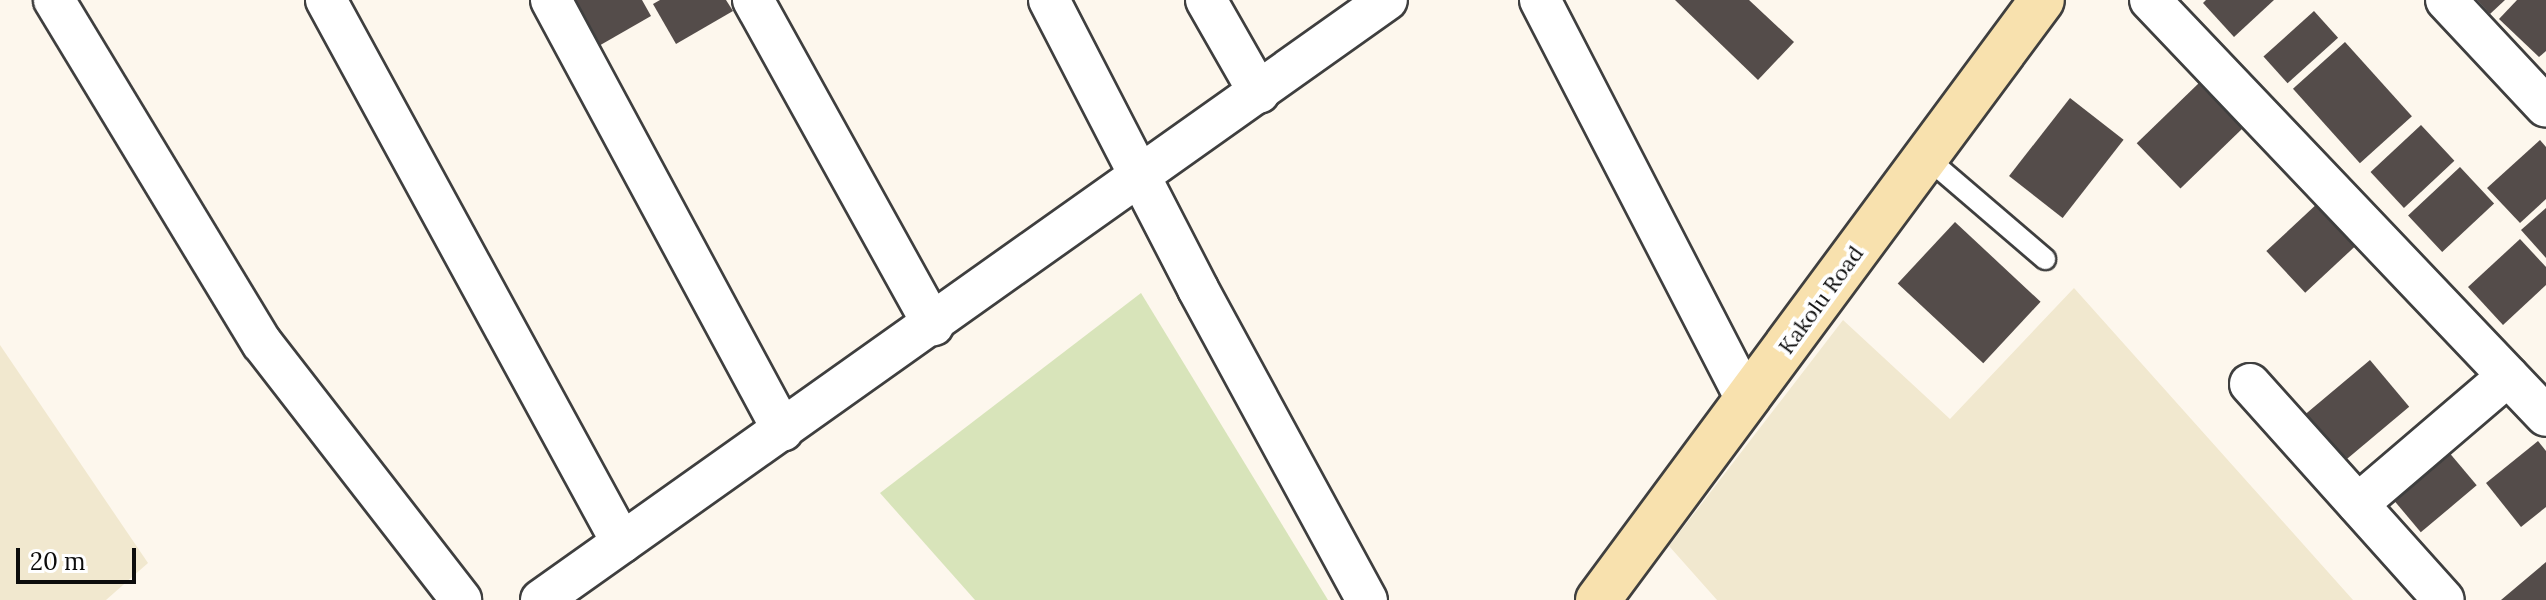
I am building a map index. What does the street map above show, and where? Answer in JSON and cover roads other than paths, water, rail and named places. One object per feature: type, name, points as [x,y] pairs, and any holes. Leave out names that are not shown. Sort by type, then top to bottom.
[{"type":"main road","name":"Kakolu Road","points":[[1598,600],[2042,0]]},
{"type":"street","points":[[54,0],[262,343],[461,600]]},
{"type":"street","points":[[326,0],[622,543]]},
{"type":"street","points":[[551,0],[783,430]]},
{"type":"street","points":[[753,0],[933,325]]},
{"type":"street","points":[[1049,0],[1141,179],[1367,600]]},
{"type":"street","points":[[1206,0],[1259,93]]},
{"type":"street","points":[[541,600],[1141,179],[1387,0]]},
{"type":"street","points":[[2150,0],[2546,416]]},
{"type":"street","points":[[2446,0],[2546,107]]},
{"type":"street","points":[[1544,4],[1747,401]]},
{"type":"street","points":[[2358,504],[2508,376]]},
{"type":"street","points":[[2250,384],[2444,600]]},
{"type":"lane","points":[[1926,157],[2045,259]]}]
